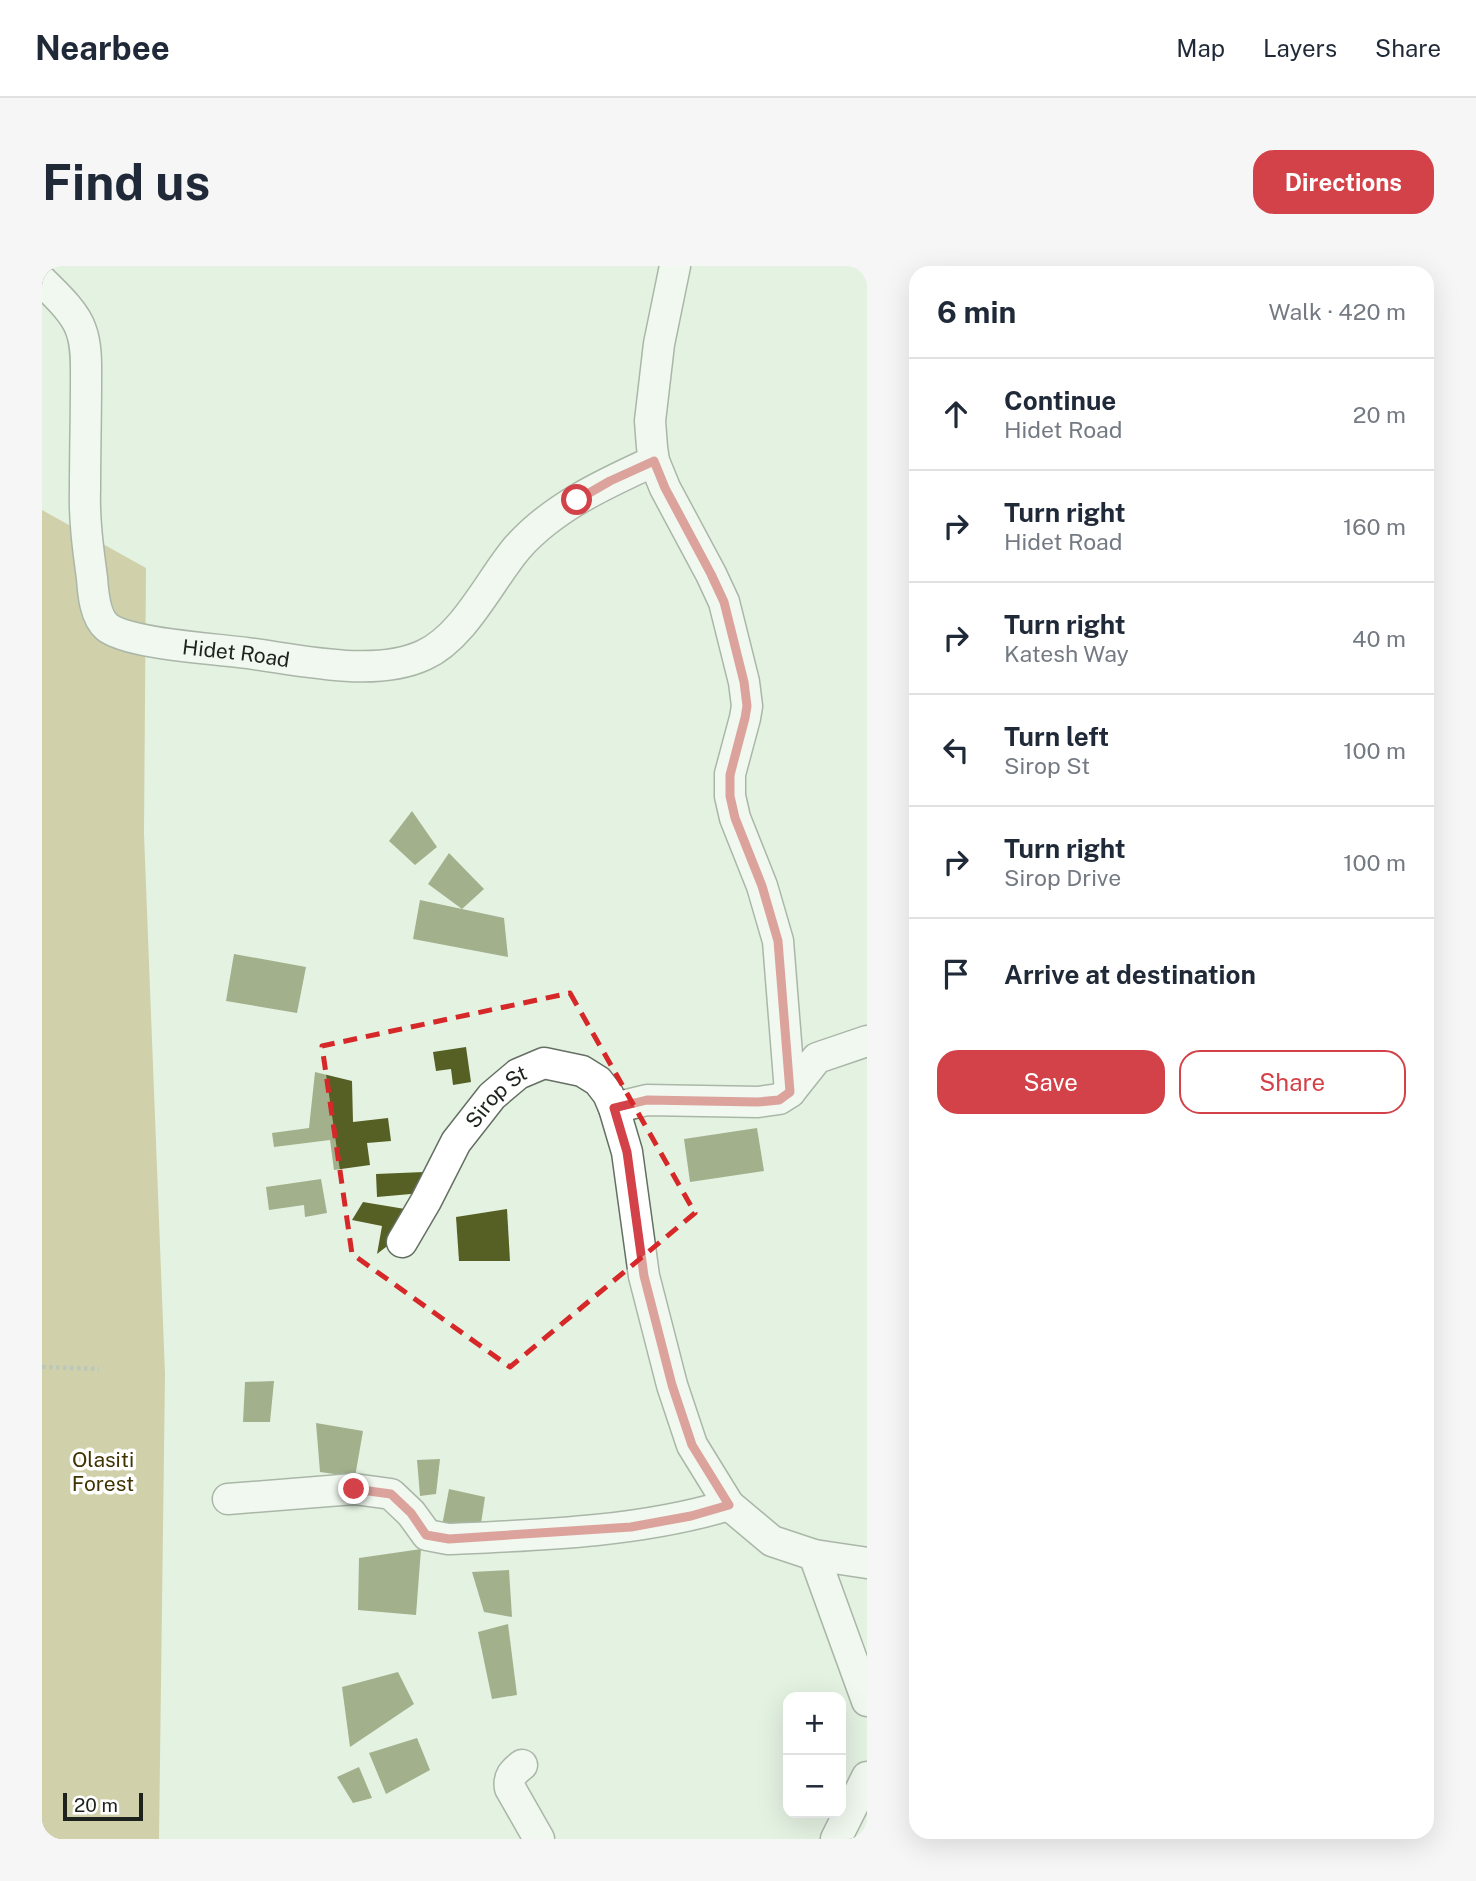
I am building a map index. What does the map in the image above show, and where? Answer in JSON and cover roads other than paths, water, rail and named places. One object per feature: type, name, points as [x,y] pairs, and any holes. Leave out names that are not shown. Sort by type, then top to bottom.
[{"type":"street","points":[[675,266],[659,344],[650,421],[654,461],[665,488],[724,602],[744,682],[747,706],[730,775],[730,796],[735,818],[762,886],[778,941],[790,1092]]},
{"type":"street","name":"Hidet Road","points":[[42,281],[65,304],[81,330],[86,362],[87,543],[93,588],[100,619],[109,629],[122,635],[353,667],[404,663],[441,644],[469,614],[516,549],[544,523],[610,481],[654,461]]},
{"type":"street","points":[[614,1108],[647,1100],[779,1100],[790,1092],[817,1058],[867,1041]]},
{"type":"street","name":"Sirop St","points":[[402,1242],[456,1142],[492,1096],[518,1074],[544,1063],[582,1071],[598,1081],[614,1108],[627,1152],[644,1276],[672,1385],[692,1445],[729,1505],[772,1541],[814,1556],[867,1563]]},
{"type":"street","points":[[228,1499],[354,1489],[391,1494],[411,1513],[426,1535],[449,1539],[631,1527],[691,1516],[729,1505]]},
{"type":"street","points":[[814,1556],[867,1700]]},
{"type":"street","points":[[522,1765],[513,1772],[509,1780],[510,1788],[539,1839]]},
{"type":"street","points":[[836,1839],[867,1777]]},
{"type":"park label","name":"Olasiti Forest","points":[[103,1471]]}]
